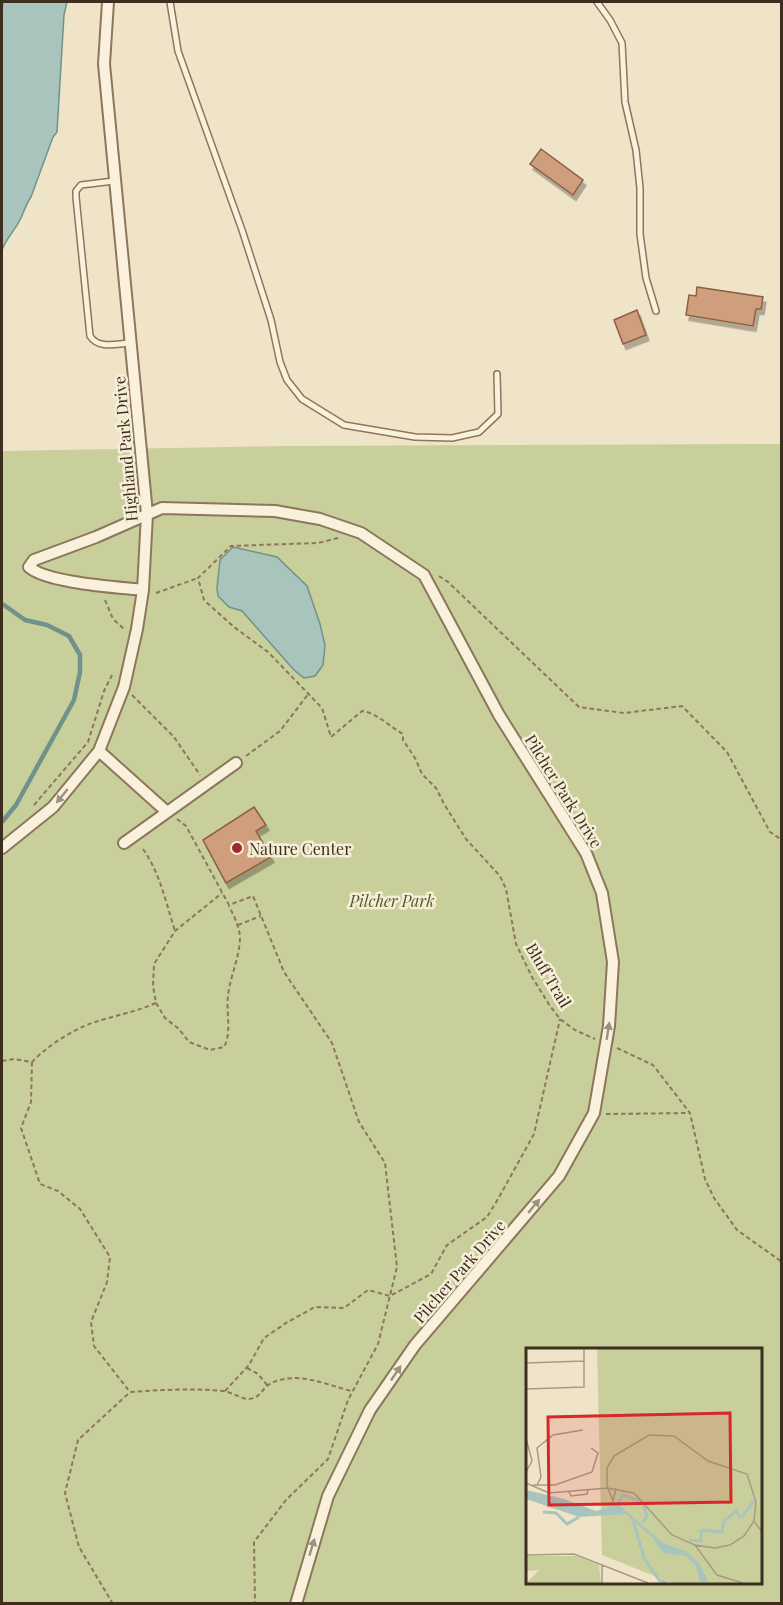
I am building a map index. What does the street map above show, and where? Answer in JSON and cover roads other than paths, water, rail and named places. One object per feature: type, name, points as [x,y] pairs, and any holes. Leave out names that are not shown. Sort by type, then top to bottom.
[{"type":"street","name":"Highland Park Drive","points":[[2,848],[53,807],[99,751],[124,687],[147,592],[147,514],[104,64],[108,2]]},
{"type":"street","name":"Pilcher Park Drive","points":[[147,592],[35,573],[29,567],[34,560],[96,537],[162,508],[264,510],[320,519],[361,533],[424,575],[499,715],[586,853],[602,893],[613,962],[609,1026],[594,1113],[559,1176],[415,1345],[370,1410],[328,1496],[296,1604]]},
{"type":"street","points":[[99,751],[167,812]]},
{"type":"street","points":[[124,843],[236,763]]},
{"type":"lane","points":[[170,2],[178,51],[242,230],[271,320],[280,362],[287,380],[302,399],[344,425],[415,437],[453,438],[479,432],[498,414],[497,374]]},
{"type":"lane","points":[[597,2],[622,43],[625,102],[636,150],[640,234],[646,278],[656,311]]},
{"type":"lane","points":[[116,180],[81,185],[76,191],[76,197],[90,336],[99,345],[130,342]]},
{"type":"water","points":[[3,2],[67,2],[64,15],[57,132],[53,137],[31,197],[2,250],[2,12]]},
{"type":"water","points":[[233,547],[277,557],[307,586],[325,645],[323,665],[315,676],[304,678],[294,670],[242,611],[229,607],[218,596],[220,560]]},
{"type":"waterway","points":[[2,822],[16,805],[74,700],[80,672],[80,655],[69,636],[47,625],[25,620],[4,605]]},
{"type":"place","name":"Nature Center","points":[[237,848]]},
{"type":"park label","name":"Pilcher Park","points":[[392,900]]}]
